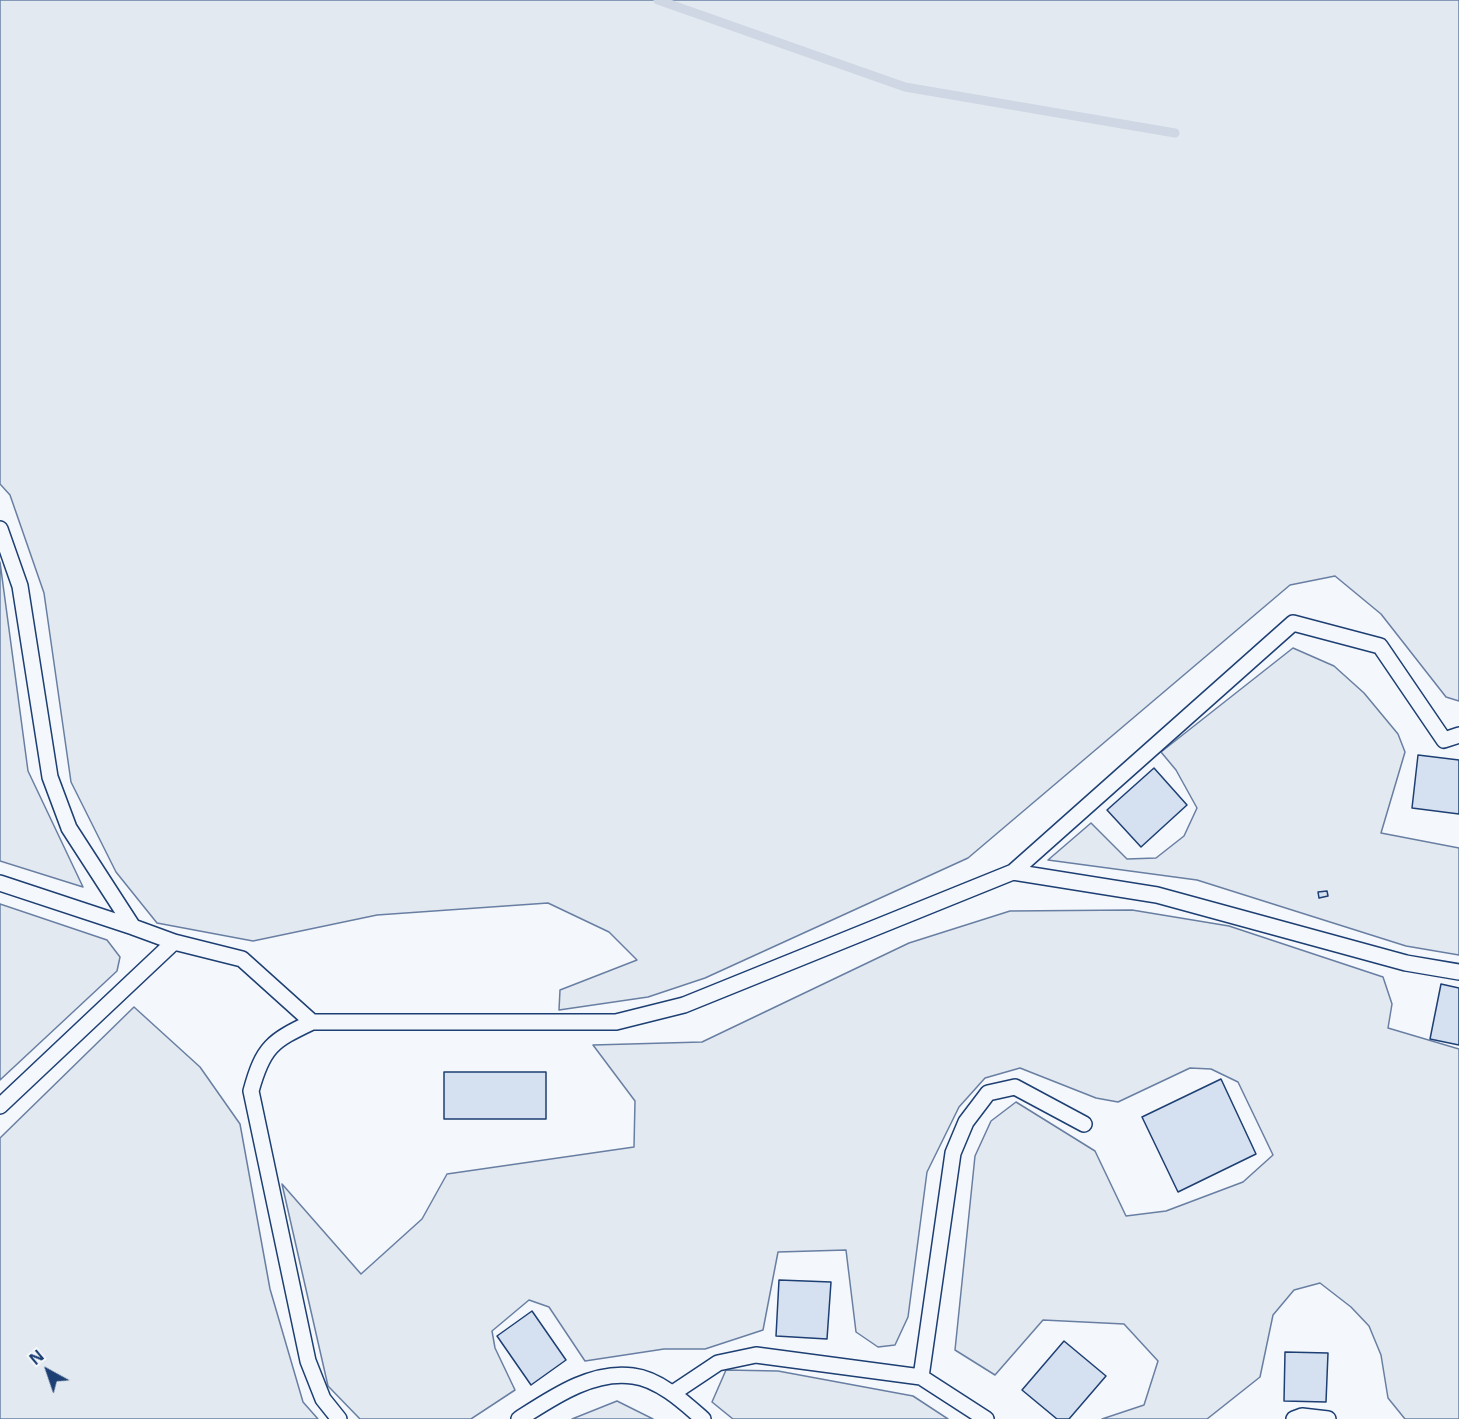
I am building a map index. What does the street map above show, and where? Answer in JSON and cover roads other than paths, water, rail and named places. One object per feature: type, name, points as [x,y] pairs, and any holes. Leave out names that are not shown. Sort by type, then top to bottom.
[{"type":"lane","points":[[0,529],[20,586],[50,777],[69,828],[133,927]]},
{"type":"lane","points":[[339,1419],[323,1399],[308,1361],[250,1091],[259,1059],[280,1037],[312,1022],[616,1022],[684,1005],[1013,872],[1293,623],[1380,646],[1444,740],[1459,735]]},
{"type":"lane","points":[[1013,872],[1157,895],[1406,963],[1459,972]]},
{"type":"lane","points":[[0,883],[174,942],[242,959],[312,1022]]},
{"type":"lane","points":[[0,1106],[174,942]]},
{"type":"lane","points":[[921,1377],[953,1153],[966,1122],[988,1093],[1015,1087],[1084,1124]]},
{"type":"lane","points":[[673,1393],[718,1364],[756,1354],[921,1377],[986,1419]]},
{"type":"lane","points":[[519,1419],[561,1392],[599,1379],[634,1376],[673,1393],[703,1419]]},
{"type":"lane","points":[[1294,1419],[1302,1416],[1328,1419]]},
{"type":"waterway","points":[[658,0],[905,87],[1175,133]]}]
